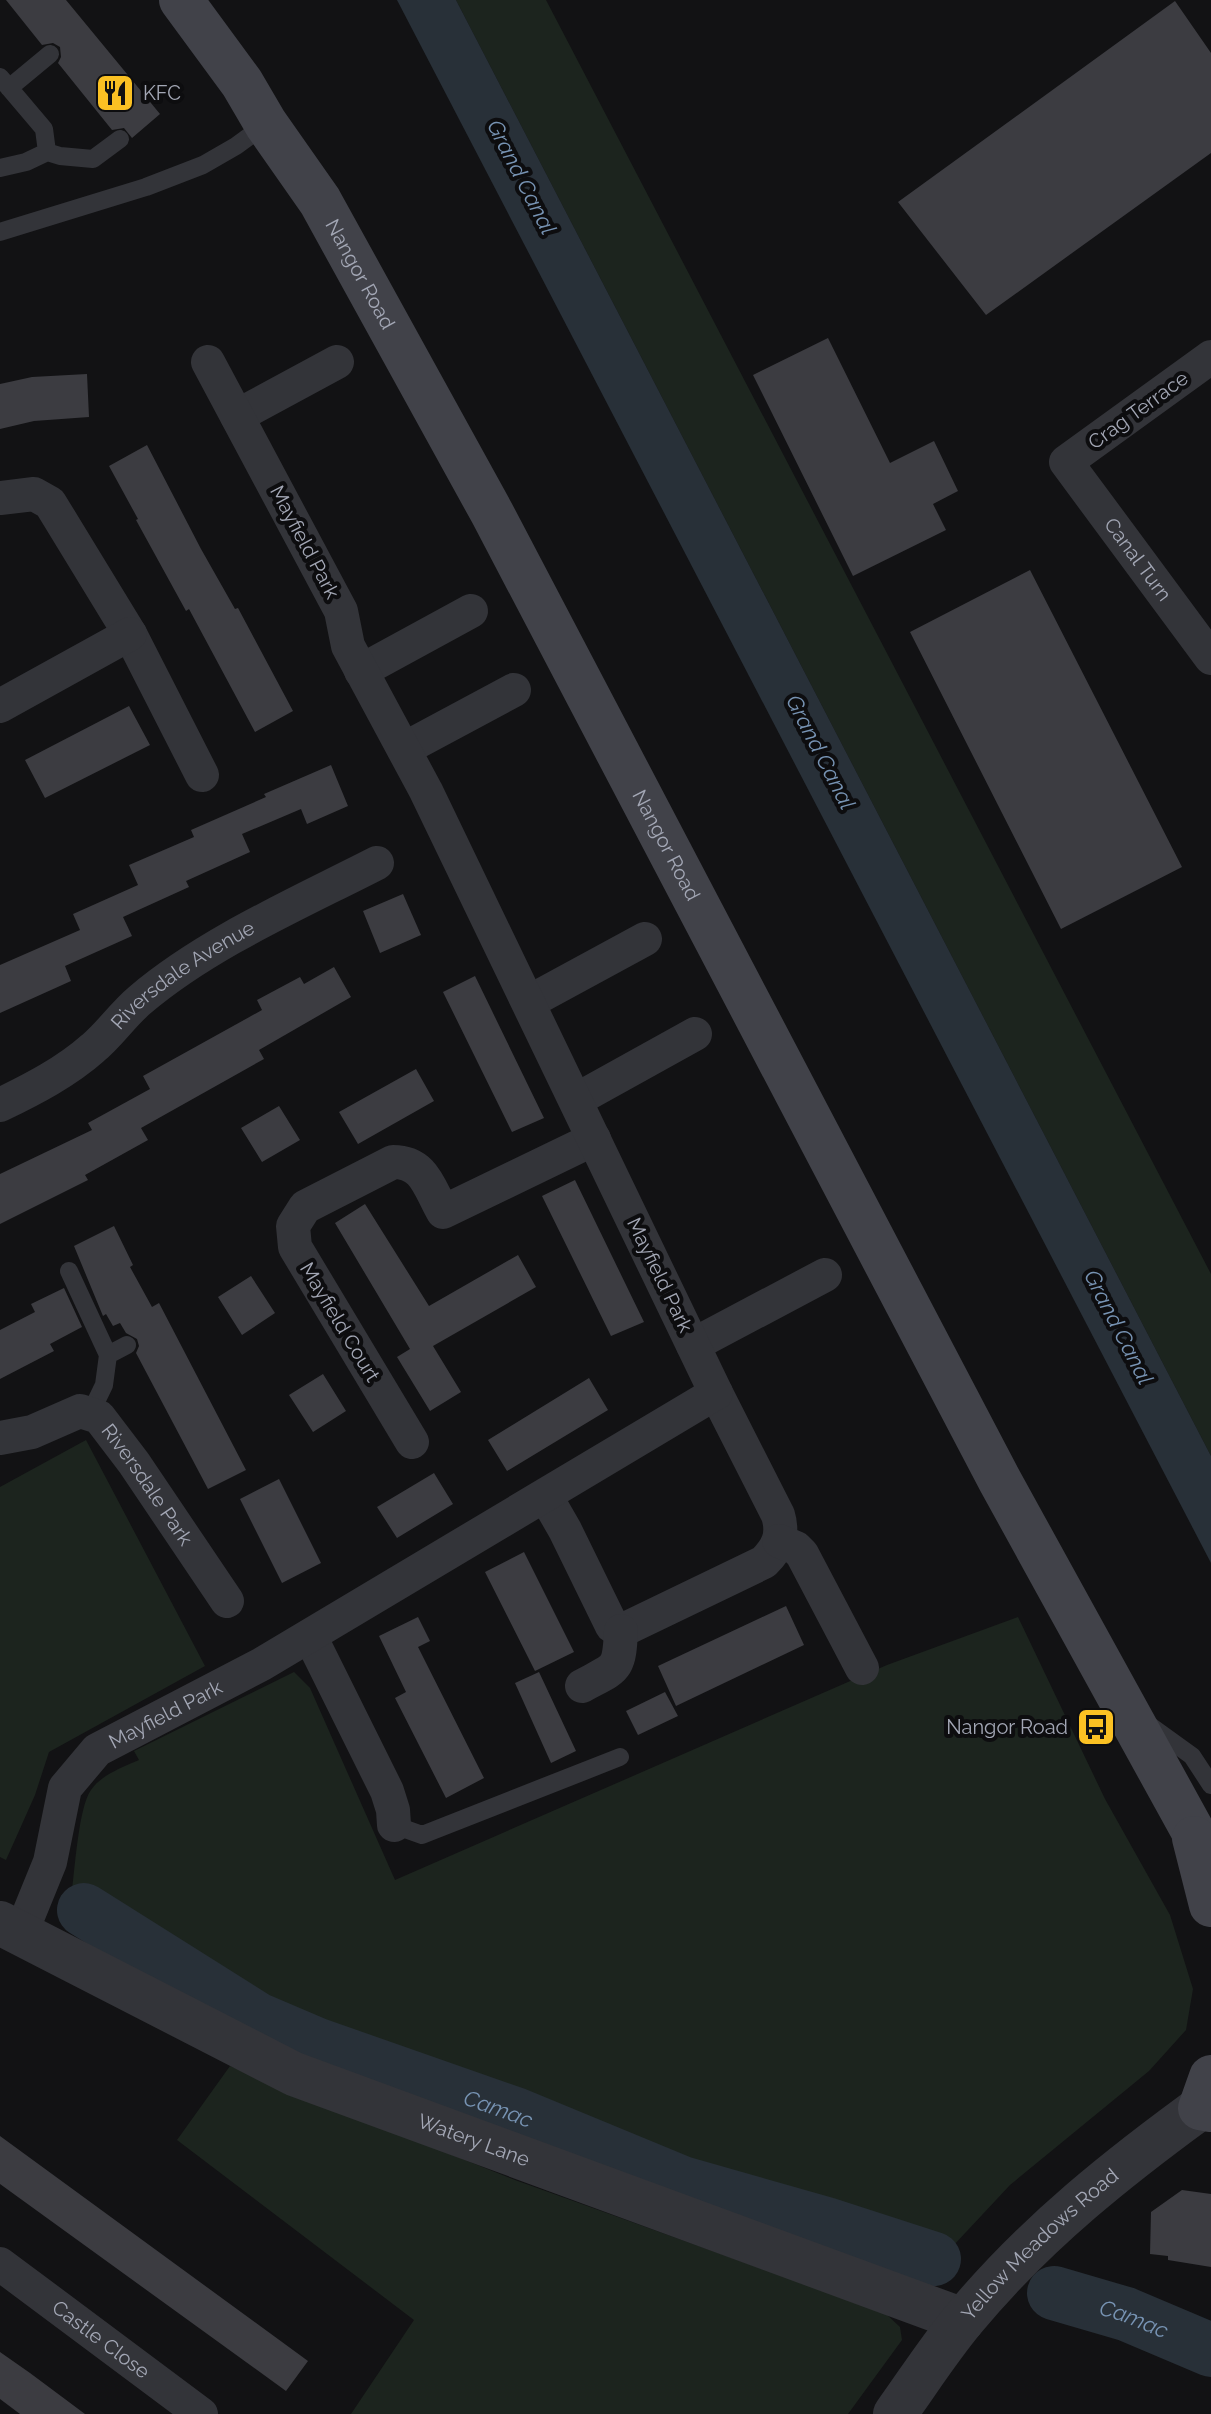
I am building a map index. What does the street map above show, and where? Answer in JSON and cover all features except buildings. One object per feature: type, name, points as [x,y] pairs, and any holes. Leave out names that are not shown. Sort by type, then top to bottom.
[{"type":"main road","name":"Nangor Road","points":[[181,0],[242,83],[266,124],[320,201],[492,513],[971,1425],[1201,1846],[1211,1905]]},
{"type":"street","name":"Crag Terrace","points":[[1066,462],[1211,357]]},
{"type":"street","name":"Mayfield Park","points":[[17,1921],[50,1862],[65,1788],[97,1750],[262,1664],[716,1393],[529,1002],[404,749],[348,646],[341,611],[208,362]]},
{"type":"street","points":[[237,416],[337,362]]},
{"type":"street","name":"Canal Turn","points":[[1066,462],[1211,658]]},
{"type":"street","points":[[0,498],[34,494],[50,503],[130,634],[202,775]]},
{"type":"street","points":[[361,671],[471,611]]},
{"type":"street","points":[[0,706],[130,634]]},
{"type":"street","points":[[404,749],[514,690]]},
{"type":"street","name":"Riversdale Avenue","points":[[0,1105],[42,1085],[93,1048],[139,1000],[198,960],[257,924],[377,863]]},
{"type":"street","points":[[529,1002],[645,939]]},
{"type":"street","points":[[576,1100],[695,1034]]},
{"type":"street","name":"Mayfield Court","points":[[412,1442],[295,1247],[293,1226],[305,1207],[393,1162],[407,1162],[417,1167],[443,1212],[594,1139]]},
{"type":"street","points":[[693,1345],[825,1275]]},
{"type":"street","points":[[621,1631],[764,1562],[779,1541],[782,1528],[778,1515],[716,1393]]},
{"type":"street","name":"Riversdale Park","points":[[0,1438],[32,1432],[80,1411],[99,1417],[134,1463],[227,1601]]},
{"type":"street","points":[[546,1497],[612,1626],[621,1631]]},
{"type":"street","points":[[779,1541],[802,1554],[862,1668]]},
{"type":"street","points":[[582,1686],[612,1670],[620,1658],[621,1631]]},
{"type":"street","points":[[310,1636],[387,1791],[394,1825]]},
{"type":"street","name":"Watery Lane","points":[[17,1921],[294,2074],[963,2320]]},
{"type":"street","name":"Yellow Meadows Road","points":[[895,2414],[963,2320],[1036,2241],[1077,2202],[1208,2099]]},
{"type":"street","name":"Castle Close","points":[[0,2264],[201,2414]]},
{"type":"lane","points":[[47,152],[44,129],[4,82],[50,54]]},
{"type":"lane","points":[[1,230],[146,187],[203,165],[266,124]]},
{"type":"lane","points":[[0,168],[26,162],[47,152],[93,159],[120,139]]},
{"type":"lane","points":[[69,1271],[108,1355],[104,1385],[90,1414]]},
{"type":"lane","points":[[108,1355],[127,1345]]},
{"type":"lane","name":"Nangor Road","points":[[1124,1707],[1192,1756],[1211,1785]]},
{"type":"lane","points":[[394,1825],[422,1835],[620,1757]]},
{"type":"shaded area","points":[[456,0],[546,0],[1211,1274],[1211,1456]]},
{"type":"shaded area","points":[[86,1440],[205,1666],[49,1752],[35,1795],[6,1860],[0,1857],[0,1487]]},
{"type":"shaded area","points":[[1018,1617],[1105,1799],[1170,1915],[1193,1989],[1186,2030],[1149,2071],[1010,2185],[953,2246],[800,2203],[722,2187],[256,2008],[172,1949],[72,1890],[83,1809],[91,1790],[100,1780],[139,1760],[134,1751],[294,1672],[310,1688],[395,1880],[887,1665]]},
{"type":"shaded area","points":[[230,2066],[515,2180],[885,2313],[900,2327],[902,2340],[848,2414],[351,2414],[414,2320],[177,2140]]},
{"type":"water","name":"Grand Canal","points":[[397,0],[456,0],[1211,1456],[1211,1563]]},
{"type":"waterway","name":"Camac","points":[[84,1910],[257,2019],[318,2045],[515,2114],[682,2183],[934,2259]]},
{"type":"waterway","name":"Camac","points":[[1054,2293],[1126,2314],[1211,2350]]},
{"type":"place","name":"KFC","points":[[115,93]]},
{"type":"place","name":"Nangor Road","points":[[1096,1727]]}]
